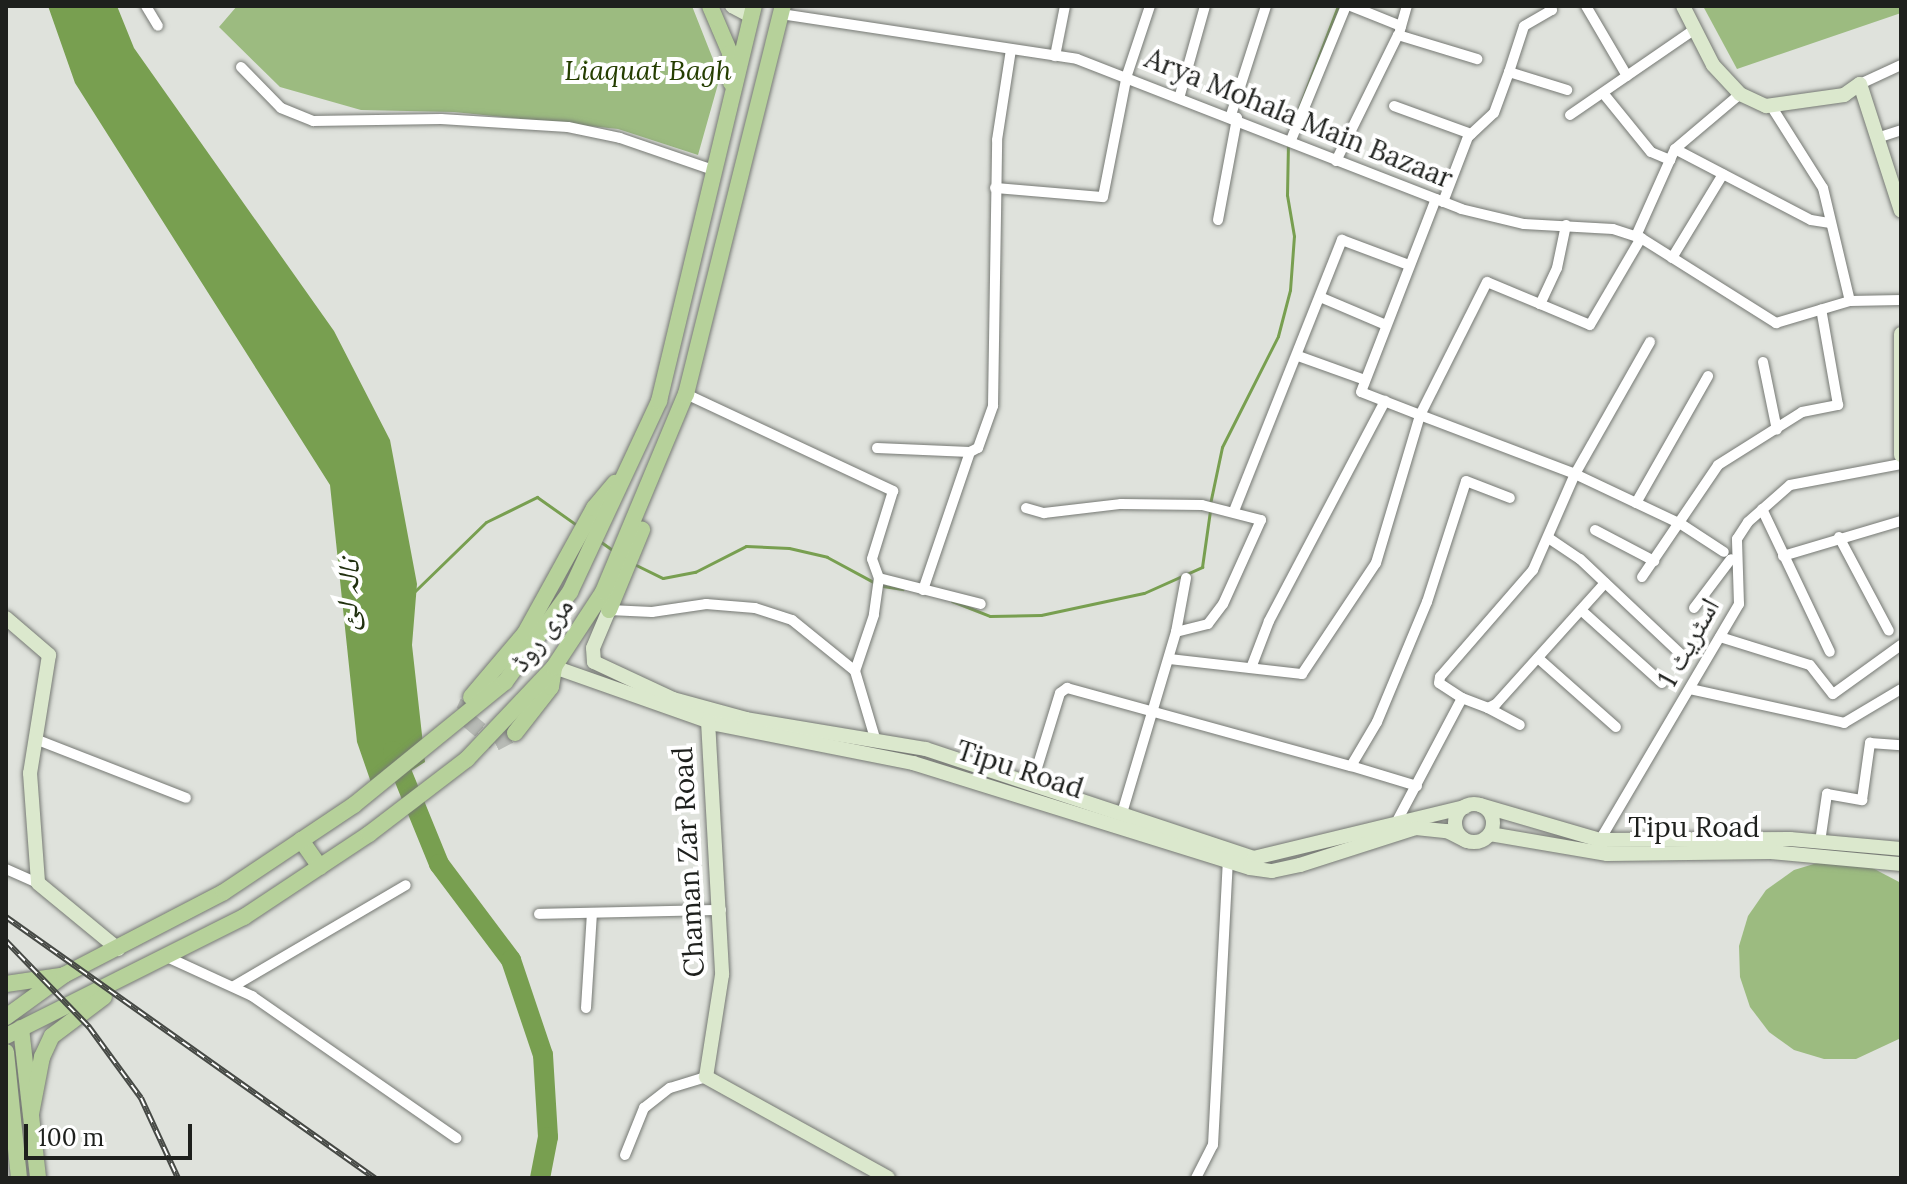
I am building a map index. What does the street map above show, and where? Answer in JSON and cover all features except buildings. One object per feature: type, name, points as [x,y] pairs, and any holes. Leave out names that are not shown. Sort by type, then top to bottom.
[{"type":"main road","points":[[710,6],[730,53],[732,105]]},
{"type":"main road","points":[[732,6],[753,11]]},
{"type":"main road","points":[[1683,6],[1713,65],[1740,94],[1773,109],[1844,95],[1860,84],[1898,183],[1901,211]]},
{"type":"main road","name":"مری روڈ","points":[[10,1020],[141,970],[244,917],[369,834],[458,767],[554,667],[617,574],[637,529],[686,394],[782,10]]},
{"type":"main road","name":"مری روڈ","points":[[10,1020],[64,975],[224,892],[354,805],[505,682],[570,592],[580,551],[631,463],[659,401],[753,11]]},
{"type":"main road","points":[[1901,334],[1901,455]]},
{"type":"main road","points":[[471,697],[525,633],[580,551]]},
{"type":"main road","points":[[617,574],[609,610],[593,648],[594,662],[609,673],[746,719],[875,738],[1032,784],[1254,858],[1314,847],[1397,821],[1473,806],[1600,840],[1820,842],[1901,849]]},
{"type":"main road","points":[[6,618],[49,655],[35,739],[30,804],[41,873],[38,883],[118,949]]},
{"type":"main road","points":[[515,733],[551,687],[554,667]]},
{"type":"main road","name":"Tipu Road","points":[[554,667],[708,721],[913,763],[1228,863],[1272,871],[1416,828],[1436,828],[1467,841]]},
{"type":"main road","name":"Chaman Zar Road","points":[[706,1077],[722,975],[721,910],[708,721]]},
{"type":"main road","points":[[1473,806],[1493,821],[1490,834],[1467,841],[1456,820],[1473,806]]},
{"type":"main road","name":"Tipu Road","points":[[1490,834],[1607,854],[1771,852],[1901,864]]},
{"type":"main road","points":[[301,840],[320,867]]},
{"type":"main road","points":[[31,1114],[42,1057],[52,1036],[141,970]]},
{"type":"main road","points":[[6,984],[64,975]]},
{"type":"main road","points":[[10,1020],[25,1059],[38,1178]]},
{"type":"main road","points":[[6,1052],[19,1178]]},
{"type":"main road","points":[[706,1077],[879,1176]]},
{"type":"main road","points":[[6,1121],[17,1149]]},
{"type":"street","points":[[146,6],[158,26]]},
{"type":"street","points":[[1055,56],[1065,6]]},
{"type":"street","points":[[995,188],[1103,197],[1127,75],[1150,6]]},
{"type":"street","points":[[1180,95],[1205,6]]},
{"type":"street","points":[[1218,220],[1234,116],[1266,6]]},
{"type":"street","points":[[1291,140],[1349,6],[1399,31],[1477,59]]},
{"type":"street","points":[[1336,161],[1399,31],[1407,6]]},
{"type":"street","points":[[1549,6],[1552,10],[1524,26],[1494,113],[1471,134],[1409,265],[1361,392],[1575,474],[1681,524],[1728,556],[1694,608]]},
{"type":"street","points":[[1586,6],[1627,76]]},
{"type":"street","name":"Arya Mohala Main Bazaar","points":[[782,10],[1055,56],[1127,75],[1440,200],[1524,224],[1566,225],[1638,237],[1776,323],[1821,309]]},
{"type":"street","points":[[1570,115],[1695,29]]},
{"type":"street","points":[[877,448],[970,452],[978,448],[993,406],[995,188],[1011,50]]},
{"type":"street","points":[[1860,84],[1901,65]]},
{"type":"street","points":[[241,67],[281,108],[313,121],[441,119],[568,127],[620,138],[716,171]]},
{"type":"street","points":[[1509,72],[1567,90]]},
{"type":"street","points":[[1603,93],[1651,152],[1670,160]]},
{"type":"street","points":[[1170,659],[1302,674],[1376,563],[1387,535],[1420,415],[1487,282],[1590,325],[1638,237],[1675,149],[1740,94]]},
{"type":"street","points":[[1394,106],[1471,134]]},
{"type":"street","points":[[1773,109],[1823,188],[1850,301]]},
{"type":"street","points":[[1880,137],[1901,130]]},
{"type":"street","points":[[1675,149],[1811,220],[1829,223]]},
{"type":"street","points":[[1672,258],[1723,174]]},
{"type":"street","points":[[1540,304],[1557,268],[1566,225]]},
{"type":"street","points":[[1234,511],[1342,240],[1409,265]]},
{"type":"street","points":[[1320,297],[1386,325]]},
{"type":"street","points":[[1642,577],[1681,524],[1718,465],[1802,412],[1838,405],[1821,309],[1850,301],[1901,300]]},
{"type":"street","points":[[1520,725],[1462,698],[1439,683],[1440,677],[1520,587],[1550,539],[1575,474],[1650,342]]},
{"type":"street","points":[[1298,356],[1365,380]]},
{"type":"street","points":[[1763,362],[1777,430]]},
{"type":"street","points":[[1636,503],[1708,376]]},
{"type":"street","points":[[686,394],[893,491],[872,559],[879,578],[876,600],[855,671],[875,738]]},
{"type":"street","points":[[1251,668],[1265,629],[1385,401]]},
{"type":"street","points":[[923,590],[970,452]]},
{"type":"street","name":"اسٹریٹ 1","points":[[1600,840],[1720,637],[1741,590],[1737,539],[1762,509],[1790,485],[1901,464]]},
{"type":"street","points":[[1351,766],[1377,722],[1427,602],[1466,481],[1510,498]]},
{"type":"street","points":[[1026,508],[1044,513],[1121,504],[1202,505],[1218,506],[1261,520],[1237,578],[1208,624],[1176,632]]},
{"type":"street","points":[[1762,509],[1830,652]]},
{"type":"street","points":[[1783,556],[1901,521]]},
{"type":"street","points":[[1595,530],[1654,561]]},
{"type":"street","points":[[1839,537],[1889,631]]},
{"type":"street","points":[[1550,539],[1605,583],[1682,655]]},
{"type":"street","points":[[879,578],[981,604]]},
{"type":"street","points":[[1122,813],[1170,659],[1186,578]]},
{"type":"street","points":[[1488,708],[1605,583]]},
{"type":"street","points":[[609,610],[652,612],[706,604],[755,608],[792,620],[855,671]]},
{"type":"street","points":[[1581,610],[1662,683]]},
{"type":"street","points":[[1720,637],[1810,665],[1833,694],[1901,645]]},
{"type":"street","points":[[1538,658],[1616,727]]},
{"type":"street","points":[[1032,784],[1062,689],[1417,786]]},
{"type":"street","points":[[1690,689],[1844,723],[1900,692]]},
{"type":"street","points":[[1397,821],[1462,698]]},
{"type":"street","points":[[35,739],[186,798]]},
{"type":"street","points":[[1820,842],[1827,794],[1862,800],[1870,743],[1901,745]]},
{"type":"street","points":[[1196,1178],[1213,1145],[1228,863]]},
{"type":"street","points":[[6,869],[38,883]]},
{"type":"street","points":[[234,986],[406,885]]},
{"type":"street","points":[[539,914],[721,910]]},
{"type":"street","points":[[586,1008],[592,913]]},
{"type":"street","points":[[167,957],[234,986],[456,1138]]},
{"type":"street","points":[[625,1155],[644,1108],[670,1088],[706,1077]]},
{"type":"green space","name":"Liaquat Bagh","points":[[237,6],[692,6],[720,77],[698,155],[618,129],[454,112],[361,110],[280,87],[219,27]]},
{"type":"green space","points":[[1703,6],[1901,6],[1901,13],[1737,69]]},
{"type":"green space","points":[[1827,860],[1861,862],[1901,883],[1901,1038],[1856,1059],[1824,1059],[1794,1050],[1769,1032],[1750,1007],[1740,977],[1739,946],[1748,916],[1766,890],[1794,870]]},
{"type":"water","points":[[48,6],[117,6],[134,48],[334,331],[390,440],[417,584],[412,645],[425,762],[375,794],[357,742],[330,485],[75,83]]},
{"type":"waterway","points":[[1291,129],[1338,6]]},
{"type":"waterway","points":[[1210,504],[1222,447],[1278,336],[1290,290],[1294,236],[1287,195],[1288,145]]},
{"type":"waterway","points":[[414,592],[486,522],[537,497],[578,526]]},
{"type":"waterway","points":[[952,601],[990,616],[1041,615],[1144,593],[1202,567],[1210,511]]},
{"type":"waterway","points":[[601,542],[614,551]]},
{"type":"waterway","points":[[634,564],[663,578],[695,572],[746,546],[789,548],[827,557],[875,583]]},
{"type":"waterway","points":[[883,586],[903,589]]},
{"type":"waterway","name":"نالہ لئ","points":[[393,751],[439,864],[511,960],[543,1055],[548,1137],[540,1178]]},
{"type":"tunnel","points":[[468,702],[464,711],[468,720],[495,743],[515,733]]},
{"type":"railway","points":[[6,917],[375,1178]]},
{"type":"railway","points":[[6,941],[89,1027],[141,1098],[178,1178]]}]
